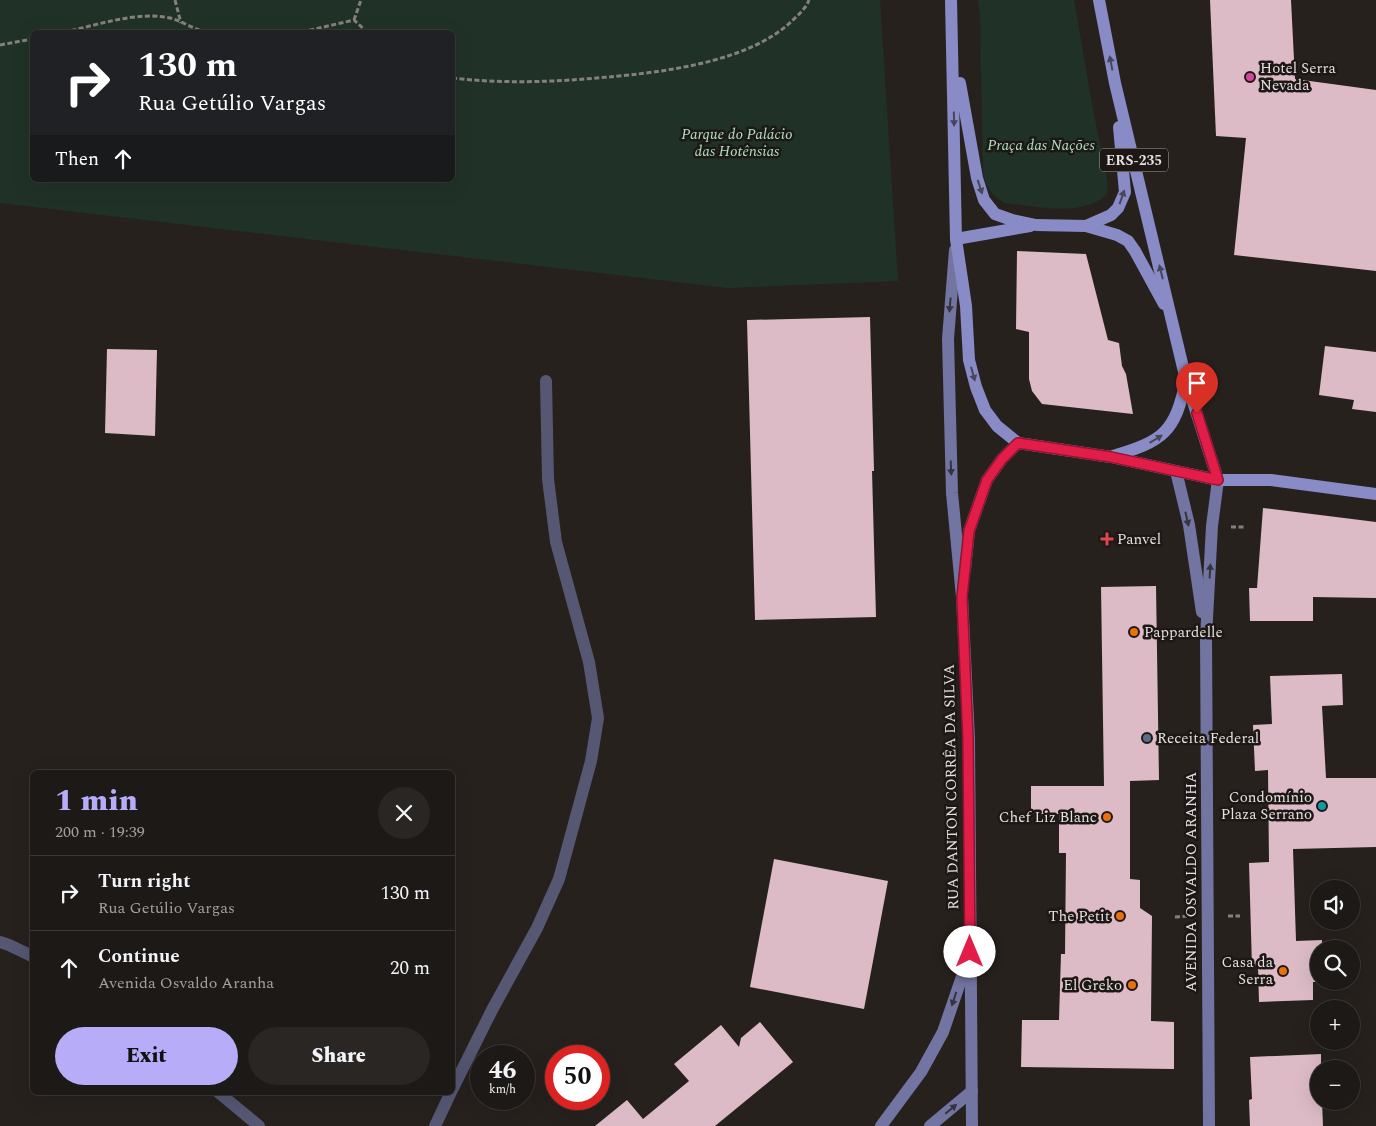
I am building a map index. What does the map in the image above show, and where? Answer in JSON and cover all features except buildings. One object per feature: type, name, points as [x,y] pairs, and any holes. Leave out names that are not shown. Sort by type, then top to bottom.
[{"type":"main road","points":[[951,0],[956,239],[966,306],[969,360],[976,387],[985,410],[997,426],[1018,443],[1111,457],[1218,480],[1271,480],[1376,494]]},
{"type":"main road","name":"AVENIDA OSVALDO ARANHA","points":[[1099,0],[1115,83],[1186,380],[1218,480],[1212,526],[1206,637],[1209,1126]]},
{"type":"main road","points":[[952,36],[969,143],[984,200],[995,214],[1012,220],[1036,225],[1086,226],[1117,235],[1128,241],[1172,319]]},
{"type":"main road","points":[[1086,226],[1111,215],[1118,208],[1125,192],[1115,83]]},
{"type":"main road","points":[[956,239],[1036,225]]},
{"type":"main road","name":"RUA DANTON CORRÊA DA SILVA","points":[[956,239],[948,348],[952,493],[962,597],[968,739],[972,1126]]},
{"type":"main road","points":[[1111,457],[1141,447],[1162,436],[1173,422],[1181,406],[1186,380]]},
{"type":"main road","name":"RUA DANTON CORRÊA DA SILVA","points":[[962,597],[969,531],[987,480],[1002,459],[1018,443]]},
{"type":"main road","name":"AVENIDA OSVALDO ARANHA","points":[[1176,471],[1189,525],[1206,637]]},
{"type":"main road","points":[[881,1126],[921,1072],[943,1032],[970,952]]},
{"type":"main road","points":[[930,1126],[972,1092]]},
{"type":"street","points":[[455,1085],[492,1010],[537,928],[559,879],[591,761],[598,718],[589,662],[556,542],[548,479],[546,381]]},
{"type":"street","points":[[0,942],[30,955]]},
{"type":"street","points":[[222,1095],[259,1126]]},
{"type":"street","points":[[436,1126],[450,1095]]},
{"type":"path","points":[[175,0],[181,23]]},
{"type":"path","points":[[354,20],[361,0]]},
{"type":"path","points":[[455,78],[480,82],[552,82],[662,72],[727,57],[764,40],[786,27],[807,6],[809,0]]},
{"type":"path","points":[[73,30],[140,15],[172,18],[200,30]]},
{"type":"path","points":[[311,30],[354,20]]},
{"type":"path","points":[[354,20],[365,30]]},
{"type":"path","points":[[0,45],[30,39]]},
{"type":"green space","name":"Parque do Palácio das Hotênsias","points":[[0,0],[880,0],[898,281],[728,288],[0,203]]},
{"type":"green space","name":"Praça das Nações","points":[[978,0],[1074,0],[1108,185],[1107,194],[1097,201],[1085,206],[1059,209],[1005,203],[993,194],[988,187],[983,174],[980,15]]},
{"type":"place","name":"Hotel Serra Nevada","points":[[1250,77]]},
{"type":"place","name":"Panvel","points":[[1107,539]]},
{"type":"place","name":"Pappardelle","points":[[1134,632]]},
{"type":"place","name":"Receita Federal","points":[[1147,738]]},
{"type":"place","name":"Condomínio Plaza Serrano","points":[[1322,806]]},
{"type":"place","name":"Chef Liz Blanc","points":[[1107,817]]},
{"type":"place","name":"The Petit","points":[[1120,916]]},
{"type":"place","name":"Casa da Serra","points":[[1283,971]]},
{"type":"place","name":"El Greko","points":[[1132,985]]},
{"type":"route","points":[[970,952],[968,739],[962,597],[969,531],[987,480],[1002,459],[1018,443],[1111,457],[1218,480],[1197,413]]}]
